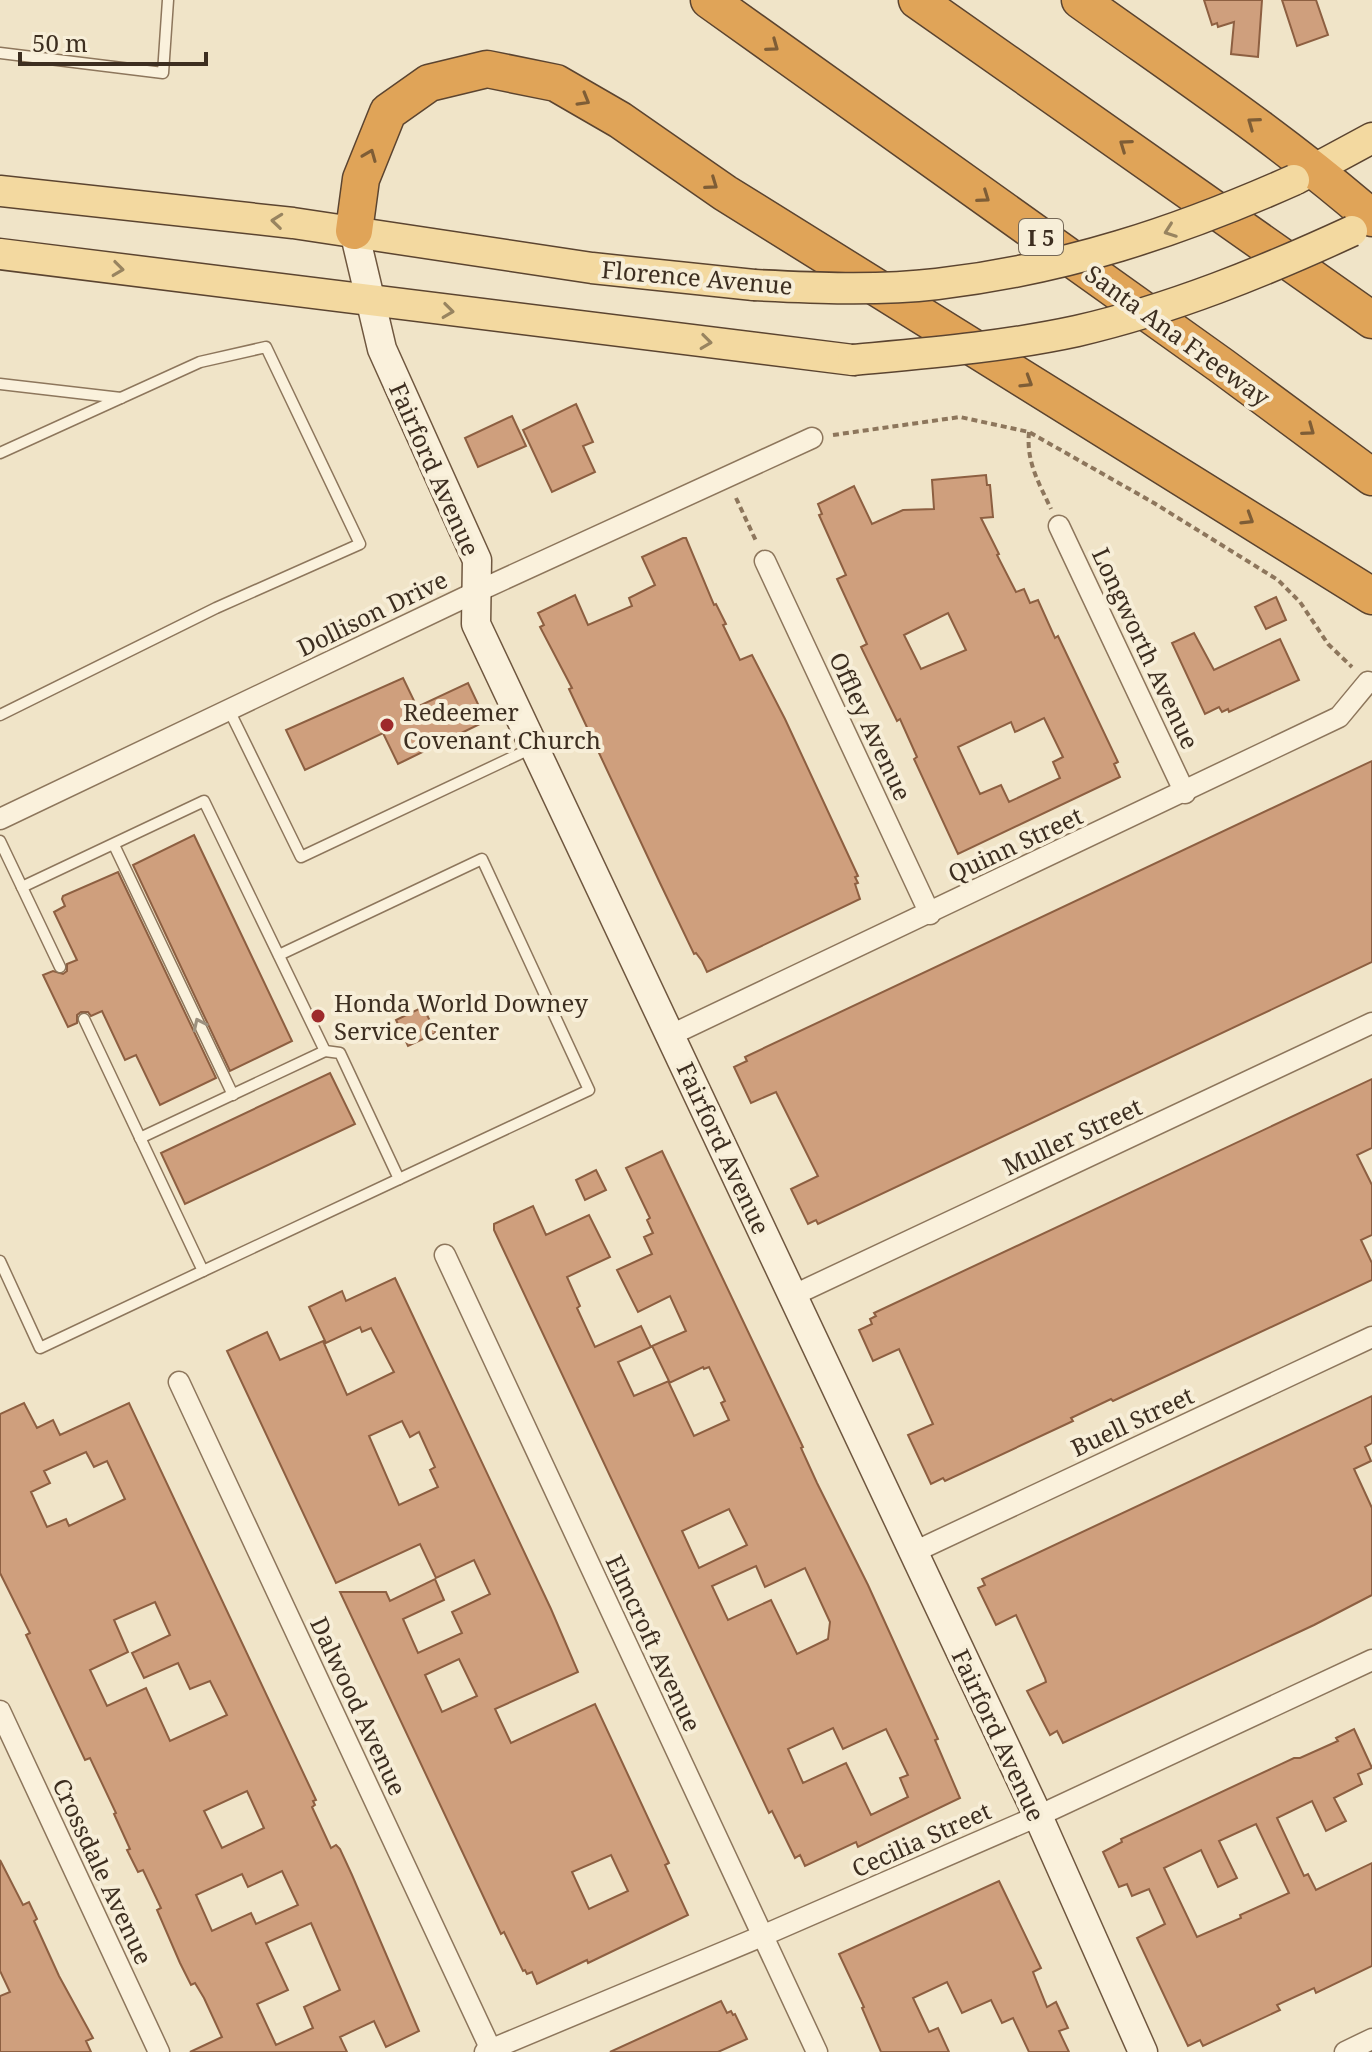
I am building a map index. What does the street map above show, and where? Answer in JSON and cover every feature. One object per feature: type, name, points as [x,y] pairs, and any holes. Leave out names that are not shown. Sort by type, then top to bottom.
[{"type":"highway","name":"Santa Ana Freeway","points":[[709,0],[1222,366],[1372,477]]},
{"type":"highway","points":[[917,0],[1372,320]]},
{"type":"highway","points":[[1080,0],[1365,223]]},
{"type":"highway","points":[[354,231],[361,179],[388,112],[429,83],[487,69],[556,83],[620,120],[725,193],[1372,596]]},
{"type":"main road","name":"Florence Avenue","points":[[0,191],[354,231],[592,268],[754,285],[889,287],[980,278],[1084,258],[1158,236],[1215,215],[1305,175],[1372,138]]},
{"type":"main road","points":[[0,254],[853,360],[985,348],[1078,331],[1222,287],[1365,223]]},
{"type":"street","name":"Fairford Avenue","points":[[354,231],[382,349],[477,560],[476,624],[1038,1816],[1143,2052]]},
{"type":"street","name":"Dollison Drive","points":[[0,819],[476,592],[812,438]]},
{"type":"street","name":"Longworth Avenue","points":[[1059,526],[1185,793]]},
{"type":"street","name":"Offley Avenue","points":[[765,561],[930,914]]},
{"type":"street","name":"Quinn Street","points":[[671,1035],[1185,793],[1339,717],[1368,682]]},
{"type":"street","name":"Muller Street","points":[[794,1295],[1372,1023]]},
{"type":"street","name":"Elmcroft Avenue","points":[[445,1255],[817,2052]]},
{"type":"street","name":"Buell Street","points":[[914,1552],[1372,1337]]},
{"type":"street","name":"Dalwood Avenue","points":[[179,1382],[489,2051]]},
{"type":"street","name":"Cecilia Street","points":[[489,2051],[1038,1816],[1372,1660]]},
{"type":"street","name":"Crossdale Avenue","points":[[0,1711],[159,2052]]},
{"type":"street","points":[[1345,2052],[1372,2039]]},
{"type":"lane","points":[[0,53],[163,73],[168,0]]},
{"type":"lane","points":[[0,453],[200,362],[266,347],[360,544],[216,608],[0,715]]},
{"type":"lane","points":[[0,384],[121,398]]},
{"type":"lane","points":[[229,710],[301,857],[534,747]]},
{"type":"lane","points":[[22,887],[204,801],[325,1051]]},
{"type":"lane","points":[[0,841],[60,967]]},
{"type":"lane","points":[[114,845],[233,1095]]},
{"type":"lane","points":[[0,1261],[40,1348],[589,1090],[482,859],[279,955]]},
{"type":"lane","points":[[84,1019],[203,1271]]},
{"type":"lane","points":[[140,1138],[325,1051],[340,1053],[399,1179]]},
{"type":"path","points":[[812,438],[960,417],[1029,432],[1154,503],[1278,580],[1300,602],[1328,644],[1368,682]]},
{"type":"path","points":[[1029,432],[1031,466],[1059,526]]},
{"type":"path","points":[[726,476],[765,561]]},
{"type":"building","points":[[1204,0],[1262,0],[1258,57],[1231,54],[1234,22],[1218,27],[1217,23],[1212,25]]},
{"type":"building","points":[[1282,0],[1316,0],[1328,35],[1297,46]]},
{"type":"building","points":[[576,404],[593,442],[583,446],[595,472],[552,492],[523,430]]},
{"type":"building","points":[[512,416],[526,446],[478,467],[465,438]]},
{"type":"building","points":[[986,475],[993,517],[981,518],[997,555],[1016,592],[1024,589],[1030,603],[1038,600],[1055,638],[1058,636],[1118,762],[1114,764],[1120,777],[958,854],[914,759],[917,757],[900,719],[897,721],[861,647],[867,644],[837,579],[846,575],[819,515],[822,514],[818,504],[854,486],[872,524],[903,510],[934,509],[932,480]],"holes":[[[948,613],[966,650],[921,669],[904,635]],[[1044,718],[1063,757],[1053,762],[1060,778],[1009,802],[1001,785],[980,794],[958,747],[1011,722],[1015,732]]]},
{"type":"building","points":[[686,538],[740,660],[752,655],[785,719],[858,876],[855,877],[858,883],[855,884],[860,899],[707,972],[694,954],[660,883],[569,689],[572,688],[540,627],[544,625],[538,613],[575,595],[588,625],[632,606],[629,598],[655,585],[642,557]]},
{"type":"building","points":[[1276,597],[1286,620],[1266,629],[1255,607]]},
{"type":"building","points":[[1194,633],[1214,670],[1280,639],[1299,680],[1229,712],[1228,709],[1222,712],[1219,707],[1205,714],[1172,643]]},
{"type":"building","name":"Redeemer Covenant Church","points":[[403,678],[417,707],[468,683],[486,721],[398,764],[383,733],[305,770],[286,730]]},
{"type":"building","points":[[1372,761],[1372,962],[818,1224],[816,1220],[808,1224],[791,1189],[818,1176],[776,1092],[751,1103],[734,1067],[747,1061],[745,1057]]},
{"type":"building","points":[[194,835],[292,1041],[230,1071],[133,865]]},
{"type":"building","points":[[118,872],[216,1078],[160,1105],[136,1055],[125,1060],[102,1011],[91,1016],[88,1012],[81,1012],[77,1015],[77,1023],[68,1027],[43,975],[53,971],[63,974],[67,971],[67,964],[77,960],[54,912],[65,906],[63,896]]},
{"type":"building","points":[[423,1007],[436,1033],[408,1046],[396,1020]]},
{"type":"building","points":[[330,1073],[355,1124],[185,1204],[161,1153]]},
{"type":"building","points":[[1372,1079],[1372,1148],[1357,1155],[1372,1185],[1372,1235],[1361,1240],[1372,1263],[1372,1280],[1113,1401],[1111,1399],[1071,1418],[1073,1421],[945,1481],[943,1478],[931,1484],[908,1435],[933,1424],[899,1349],[873,1361],[859,1330],[872,1324],[870,1319],[876,1316],[874,1313]]},
{"type":"building","points":[[662,1151],[868,1585],[938,1739],[935,1740],[960,1798],[858,1847],[856,1842],[805,1866],[800,1855],[795,1858],[772,1811],[769,1813],[494,1230],[494,1224],[533,1206],[546,1235],[589,1215],[610,1257],[567,1277],[595,1347],[641,1326],[651,1347],[618,1362],[634,1396],[669,1381],[652,1346],[686,1331],[670,1296],[638,1312],[617,1270],[652,1254],[644,1237],[653,1233],[647,1220],[650,1218],[626,1168]],"holes":[[[709,1367],[725,1401],[721,1403],[729,1420],[694,1436],[669,1383]],[[729,1509],[747,1545],[699,1568],[682,1531]],[[756,1566],[765,1587],[805,1568],[830,1622],[828,1639],[797,1654],[771,1600],[728,1620],[712,1586]],[[833,1728],[843,1749],[886,1729],[908,1775],[900,1778],[908,1797],[871,1815],[846,1763],[803,1783],[788,1749]]]},
{"type":"building","points":[[596,1170],[606,1190],[585,1200],[576,1180]]},
{"type":"building","points":[[395,1278],[578,1672],[495,1709],[511,1743],[595,1704],[669,1863],[665,1865],[688,1915],[537,1984],[532,1972],[527,1974],[523,1971],[504,1932],[501,1934],[340,1592],[386,1592],[390,1601],[435,1579],[444,1600],[403,1619],[418,1653],[462,1633],[452,1612],[490,1594],[474,1560],[436,1578],[420,1544],[336,1583],[227,1351],[267,1332],[280,1360],[323,1341],[347,1395],[394,1372],[371,1328],[362,1332],[360,1327],[326,1343],[309,1307],[342,1291],[346,1301]],"holes":[[[402,1421],[410,1437],[419,1432],[435,1467],[430,1470],[438,1487],[399,1505],[369,1436]],[[459,1659],[477,1696],[442,1712],[425,1675]],[[611,1855],[628,1891],[589,1909],[572,1872]]]},
{"type":"building","points":[[1372,1396],[1372,1443],[1365,1447],[1371,1461],[1354,1469],[1372,1508],[1372,1595],[1063,1743],[1057,1731],[1050,1735],[1027,1691],[1046,1682],[1045,1678],[1016,1615],[996,1625],[978,1588],[985,1585],[982,1579]]},
{"type":"building","points":[[24,1403],[37,1428],[53,1420],[60,1435],[129,1403],[316,1800],[312,1807],[331,1848],[336,1845],[340,1849],[419,2031],[386,2047],[374,2021],[340,2037],[347,2052],[190,2052],[222,2037],[204,1998],[195,1983],[191,1985],[180,1963],[157,1910],[161,1908],[143,1870],[138,1872],[127,1850],[130,1849],[116,1813],[90,1758],[85,1760],[26,1635],[30,1633],[0,1573],[0,1414]],"holes":[[[86,1452],[94,1467],[107,1461],[125,1499],[69,1526],[66,1519],[47,1527],[31,1492],[50,1483],[44,1471]],[[155,1602],[170,1635],[132,1653],[144,1678],[178,1663],[190,1689],[210,1681],[227,1715],[170,1741],[146,1688],[107,1706],[90,1670],[128,1652],[114,1620]],[[247,1791],[264,1828],[222,1848],[204,1811]],[[282,1871],[298,1905],[256,1924],[251,1913],[212,1931],[196,1895],[242,1874],[248,1887]],[[311,1923],[340,1990],[304,2007],[313,2028],[276,2045],[257,2004],[288,1990],[266,1943]]]},
{"type":"building","points":[[1354,1729],[1372,1768],[1358,1774],[1362,1784],[1334,1798],[1346,1821],[1326,1831],[1312,1801],[1277,1818],[1304,1876],[1308,1874],[1316,1890],[1372,1863],[1372,1966],[1316,1993],[1314,1988],[1277,2005],[1280,2010],[1203,2046],[1200,2040],[1188,2046],[1137,1938],[1165,1924],[1149,1889],[1132,1896],[1127,1884],[1119,1887],[1103,1852],[1122,1842],[1121,1839],[1294,1758],[1338,1741],[1336,1738]],"holes":[[[1256,1824],[1289,1893],[1197,1937],[1164,1868],[1201,1850],[1218,1887],[1237,1878],[1219,1841]]]},
{"type":"building","points":[[0,1860],[23,1905],[29,1902],[37,1919],[34,1921],[59,1976],[93,2038],[86,2041],[91,2052],[0,2052],[0,1996],[10,1992],[0,1971]]},
{"type":"building","points":[[999,1881],[1041,1968],[1033,1972],[1047,2007],[1056,2002],[1068,2028],[1059,2031],[1069,2052],[1029,2052],[1013,2018],[1002,2023],[991,2000],[962,2013],[947,1982],[913,1998],[929,2032],[938,2028],[949,2052],[881,2052],[839,1954]]},
{"type":"building","points":[[721,2001],[727,2013],[731,2011],[735,2014],[747,2039],[718,2052],[610,2052]]},
{"type":"place","name":"Redeemer Covenant Church","points":[[387,725]]},
{"type":"place","name":"Honda World Downey Service Center","points":[[318,1016]]}]
